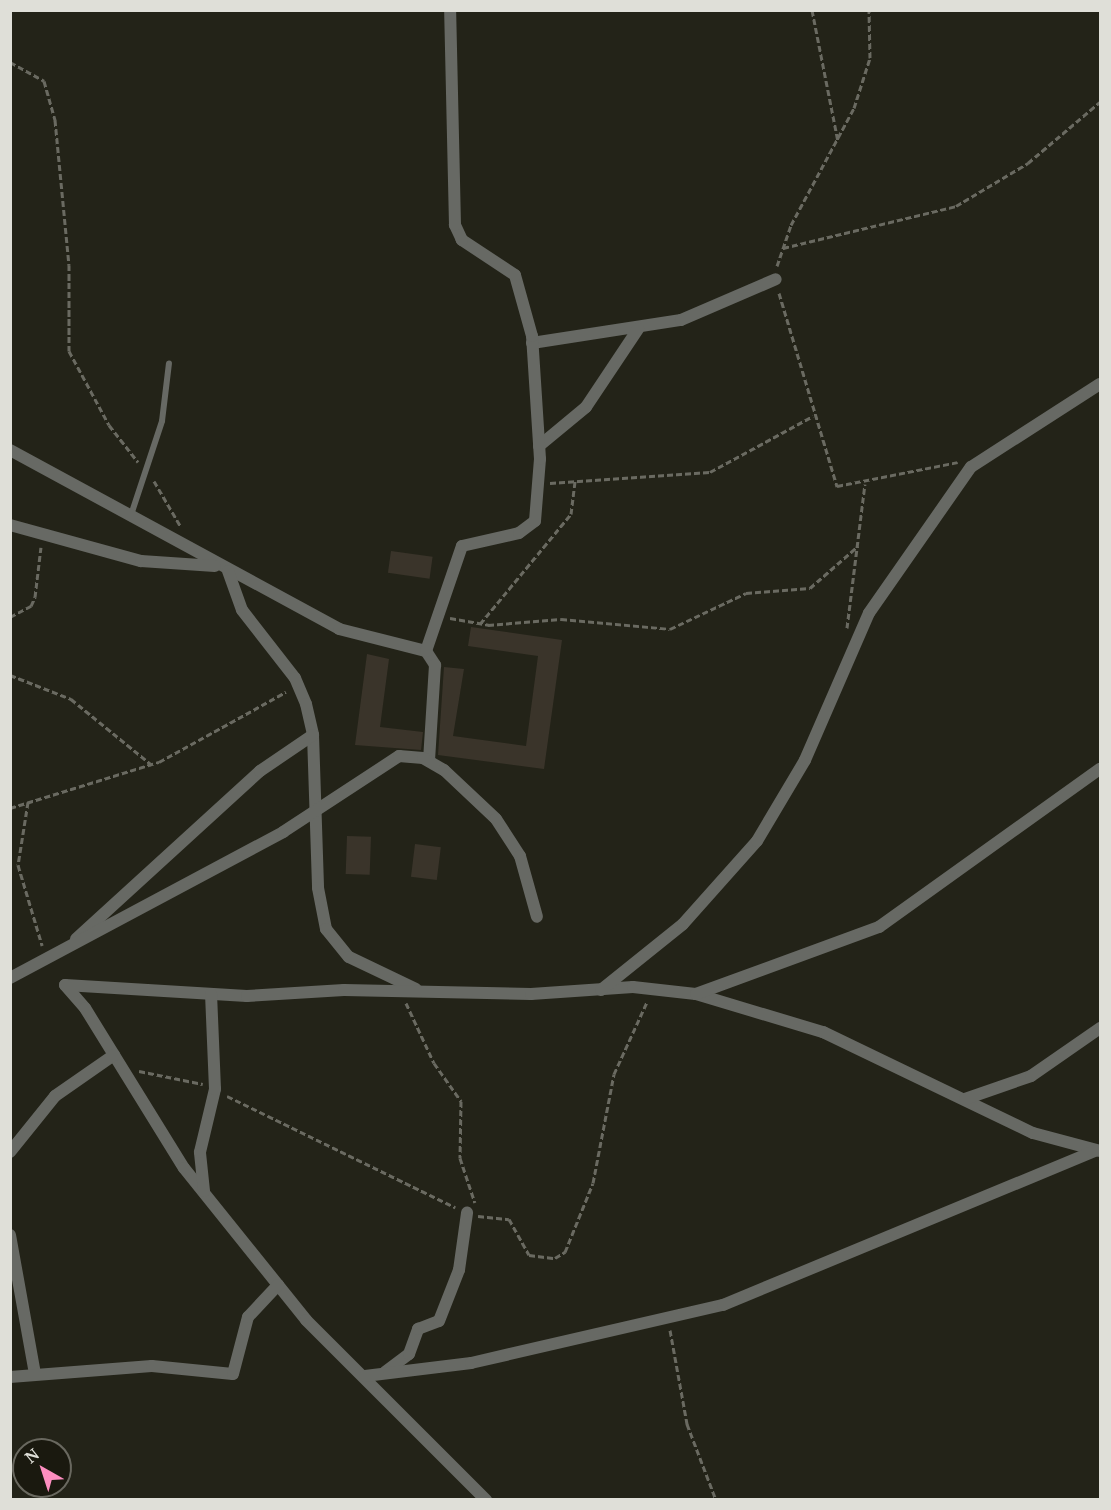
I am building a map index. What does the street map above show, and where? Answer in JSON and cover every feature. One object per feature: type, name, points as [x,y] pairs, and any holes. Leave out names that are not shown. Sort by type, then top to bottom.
[{"type":"street","points":[[426,651],[436,616],[462,546],[530,526],[537,515],[539,484],[539,446],[532,343],[515,275],[462,240],[455,225],[450,10]]},
{"type":"street","points":[[532,343],[638,329],[681,320],[776,279]]},
{"type":"street","points":[[539,446],[586,407],[638,329]]},
{"type":"street","points":[[601,990],[683,924],[757,841],[805,760],[869,614],[923,531],[984,457],[1101,384]]},
{"type":"street","points":[[10,450],[131,515],[222,569],[339,629],[426,651],[435,665],[429,761]]},
{"type":"street","points":[[10,525],[42,536],[170,567],[222,569]]},
{"type":"street","points":[[222,569],[242,610],[298,685],[313,735],[318,810],[318,888],[326,929],[358,963],[424,993]]},
{"type":"street","points":[[64,950],[244,786],[313,735]]},
{"type":"street","points":[[10,978],[318,810],[391,759],[429,761],[496,819],[520,856],[537,916]]},
{"type":"street","points":[[696,994],[879,927],[1101,769]]},
{"type":"street","points":[[486,1500],[407,1426],[365,1376],[278,1285],[205,1193],[65,985],[211,994],[653,989],[696,994],[834,1037],[1033,1133],[1098,1151]]},
{"type":"street","points":[[205,1193],[200,1152],[215,1089],[211,994]]},
{"type":"street","points":[[964,1099],[1031,1076],[1101,1028]]},
{"type":"street","points":[[10,1152],[55,1096],[114,1055]]},
{"type":"street","points":[[365,1376],[471,1363],[723,1305],[1098,1151]]},
{"type":"street","points":[[383,1374],[409,1354],[418,1329],[439,1321],[459,1269],[473,1214]]},
{"type":"street","points":[[10,1234],[35,1374]]},
{"type":"street","points":[[10,1377],[153,1366],[233,1374],[248,1317],[278,1285]]},
{"type":"lane","points":[[131,515],[147,472],[169,363]]},
{"type":"path","points":[[812,10],[838,141]]},
{"type":"path","points":[[869,10],[870,58],[838,141],[783,248],[776,279],[814,416],[837,486],[865,484],[984,457]]},
{"type":"path","points":[[10,62],[44,81],[56,120],[69,265],[69,351],[108,425],[147,472],[183,532]]},
{"type":"path","points":[[783,248],[956,206],[1028,163],[1101,102]]},
{"type":"path","points":[[539,484],[710,472],[814,416]]},
{"type":"path","points":[[480,624],[571,514],[574,481]]},
{"type":"path","points":[[846,635],[865,484]]},
{"type":"path","points":[[10,617],[31,606],[35,597],[42,536]]},
{"type":"path","points":[[436,616],[480,624],[561,619],[612,627],[686,626],[746,593],[810,588],[858,546]]},
{"type":"path","points":[[10,675],[71,699],[152,765]]},
{"type":"path","points":[[10,808],[152,765],[298,685]]},
{"type":"path","points":[[28,802],[18,865],[47,958]]},
{"type":"path","points":[[122,1069],[189,1079],[215,1089],[268,1121],[360,1157],[473,1214],[509,1219],[529,1255],[555,1258],[565,1252],[593,1183],[614,1074],[653,989]]},
{"type":"path","points":[[399,991],[434,1063],[459,1095],[460,1158],[473,1214]]},
{"type":"path","points":[[668,1319],[687,1424],[716,1500]]},
{"type":"building","points":[[391,551],[433,557],[430,579],[388,573]]},
{"type":"building","points":[[471,627],[562,640],[544,769],[438,755],[444,667],[464,669],[453,736],[526,746],[538,656],[468,646]]},
{"type":"building","points":[[367,654],[389,659],[380,727],[423,732],[421,750],[355,745]]},
{"type":"building","points":[[347,836],[371,837],[370,875],[346,874]]},
{"type":"building","points":[[415,844],[441,847],[437,880],[411,877]]}]
